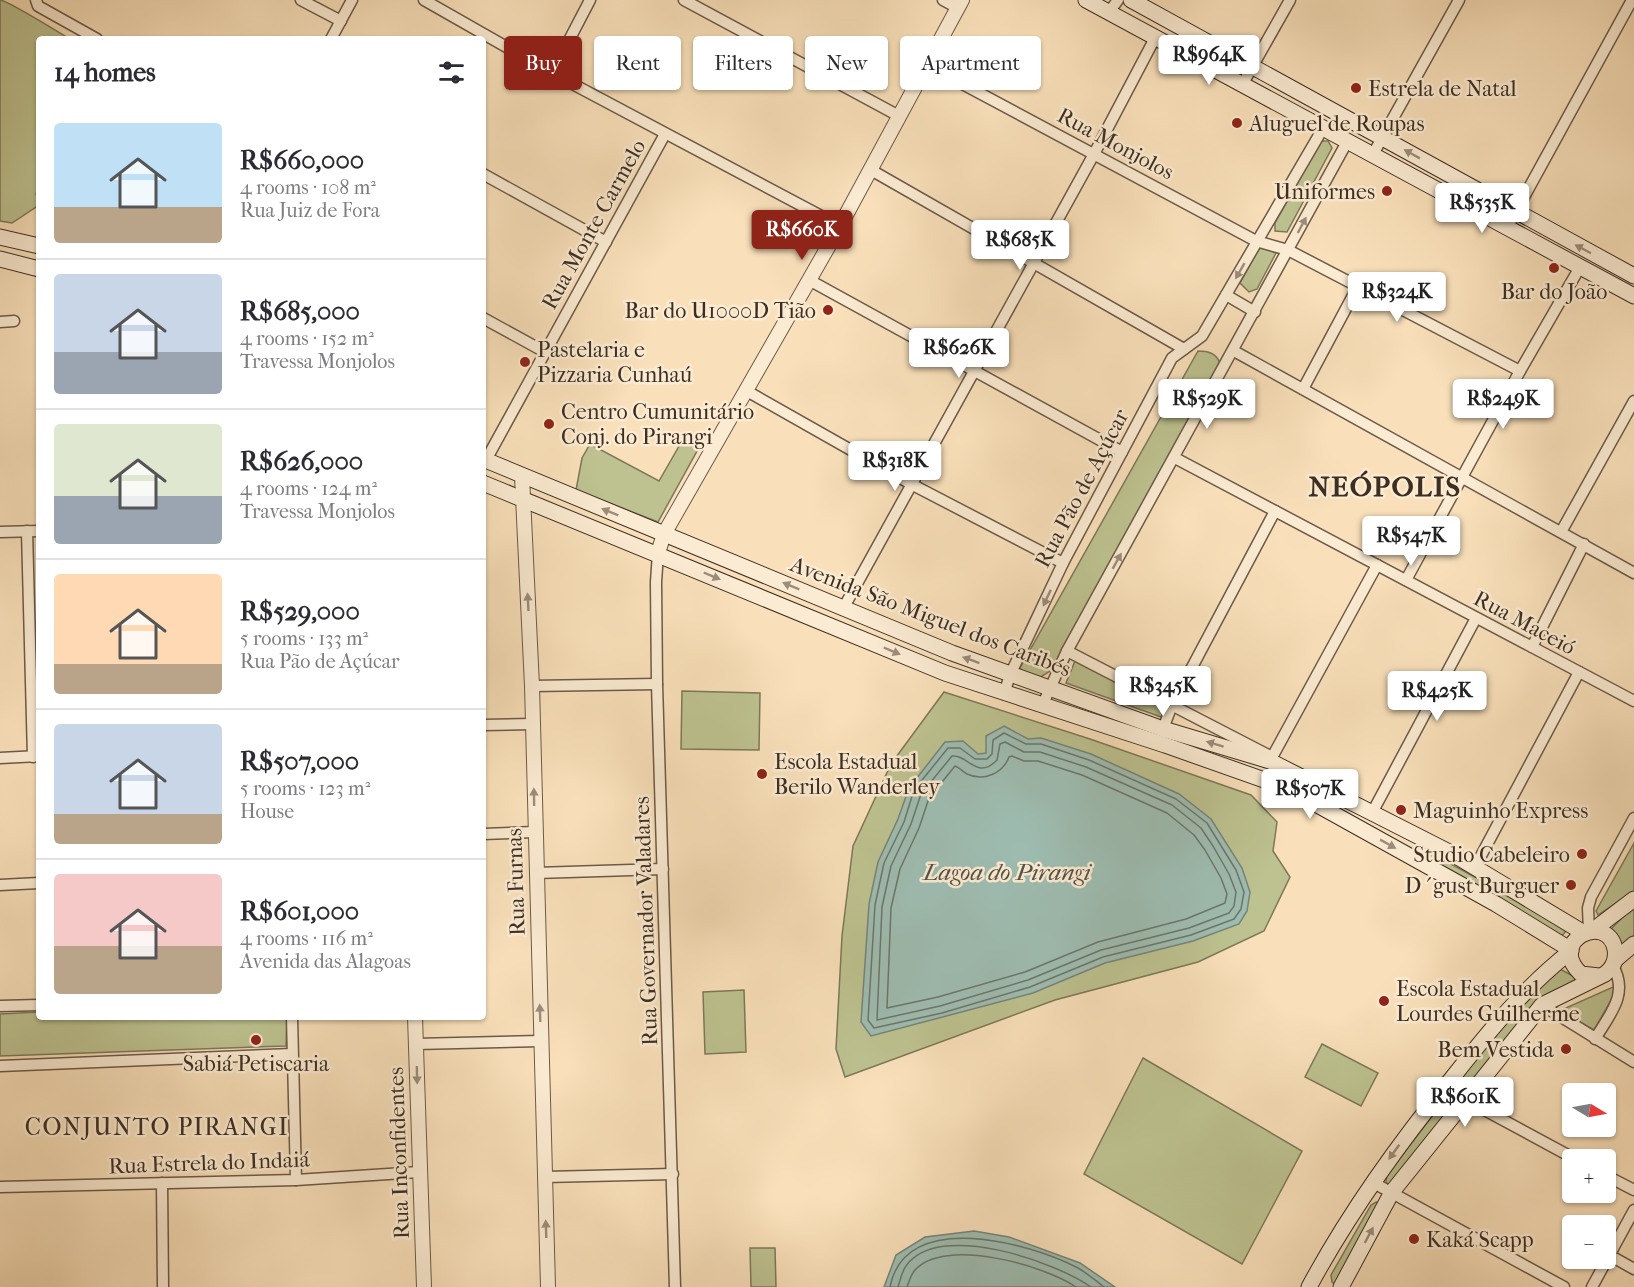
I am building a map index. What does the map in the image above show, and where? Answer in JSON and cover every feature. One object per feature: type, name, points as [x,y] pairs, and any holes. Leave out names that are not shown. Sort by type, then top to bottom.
[{"type":"main road","points":[[1086,0],[1113,6],[1155,38],[1322,130],[1634,296]]},
{"type":"main road","points":[[1131,0],[1634,276]]},
{"type":"main road","points":[[0,237],[36,245]]},
{"type":"main road","points":[[0,258],[36,268]]},
{"type":"main road","name":"Avenida São Miguel dos Caribés","points":[[486,461],[1010,675],[1163,729],[1271,759],[1424,839],[1588,932]]},
{"type":"main road","name":"Avenida São Miguel dos Caribés","points":[[486,484],[945,673],[1176,748],[1280,785],[1496,904],[1571,950]]},
{"type":"main road","points":[[1413,858],[1424,839]]},
{"type":"main road","points":[[1314,1285],[1372,1182],[1402,1140],[1506,1010],[1571,950],[1575,940],[1634,899]]},
{"type":"main road","points":[[1588,932],[1606,935],[1611,940],[1616,953],[1614,963]]},
{"type":"main road","points":[[1341,1287],[1392,1192],[1542,1005],[1599,976],[1634,944]]},
{"type":"main road","points":[[1571,950],[1574,968],[1581,974],[1599,976]]},
{"type":"street","points":[[36,0],[38,6],[92,36]]},
{"type":"street","points":[[301,0],[341,21]]},
{"type":"street","points":[[333,36],[352,0]]},
{"type":"street","points":[[424,0],[504,46]]},
{"type":"street","points":[[571,36],[590,0]]},
{"type":"street","points":[[684,0],[899,116]]},
{"type":"street","points":[[943,0],[960,4],[943,36]]},
{"type":"street","points":[[1242,85],[1290,0]]},
{"type":"street","points":[[1372,156],[1460,0]]},
{"type":"street","points":[[1507,228],[1632,0]]},
{"type":"street","points":[[844,607],[1035,263],[1155,38]]},
{"type":"street","points":[[582,89],[840,226]]},
{"type":"street","points":[[658,554],[664,534],[840,226],[913,90]]},
{"type":"street","name":"Rua Monjolos","points":[[974,90],[1256,241],[1288,250],[1520,371]]},
{"type":"street","name":"Rua Pão de Açúcar","points":[[1004,694],[1010,675],[1063,563],[1172,358],[1184,349],[1193,346],[1202,336],[1322,130]]},
{"type":"street","name":"Rua Monte Carmelo","points":[[486,456],[665,134]]},
{"type":"street","points":[[1042,706],[1048,688],[1067,651],[1347,142]]},
{"type":"street","points":[[871,170],[1184,349]]},
{"type":"street","points":[[486,176],[606,242]]},
{"type":"street","points":[[1406,580],[1462,475],[1580,267]]},
{"type":"street","points":[[809,280],[1122,452]]},
{"type":"street","points":[[1303,389],[1358,286]]},
{"type":"street","points":[[1226,295],[1255,312]]},
{"type":"street","points":[[486,320],[545,352]]},
{"type":"street","points":[[0,322],[14,321]]},
{"type":"street","points":[[1234,351],[1462,475],[1634,573]]},
{"type":"street","points":[[745,390],[911,484],[1063,563]]},
{"type":"street","points":[[1561,532],[1634,401]]},
{"type":"street","name":"Rua Maceió","points":[[1175,458],[1634,701]]},
{"type":"street","name":"Rua Furnas","points":[[522,476],[532,686],[534,832],[548,1287]]},
{"type":"street","points":[[1163,729],[1172,705],[1275,511]]},
{"type":"street","points":[[0,758],[36,757],[27,531]]},
{"type":"street","points":[[0,532],[36,531]]},
{"type":"street","points":[[1532,647],[1584,544]]},
{"type":"street","name":"Rua Governador Valadares","points":[[658,554],[657,684],[675,1287]]},
{"type":"street","points":[[1271,759],[1377,565]]},
{"type":"street","points":[[1372,813],[1476,618]]},
{"type":"street","name":"Avenida São Miguel dos Caribés","points":[[1067,651],[1271,759]]},
{"type":"street","points":[[1475,867],[1579,672]]},
{"type":"street","points":[[532,686],[657,684]]},
{"type":"street","points":[[486,725],[532,724]]},
{"type":"street","points":[[1588,932],[1588,908],[1591,897],[1634,818]]},
{"type":"street","points":[[486,834],[534,832]]},
{"type":"street","points":[[536,873],[663,869]]},
{"type":"street","points":[[0,885],[36,883]]},
{"type":"street","points":[[1595,1039],[1616,1004],[1621,988],[1614,963]]},
{"type":"street","points":[[0,1006],[36,1005]]},
{"type":"street","points":[[1542,1005],[1634,1062]]},
{"type":"street","points":[[292,1020],[296,1180]]},
{"type":"street","name":"Rua Inconfidentes","points":[[415,1020],[424,1287]]},
{"type":"street","points":[[416,1044],[540,1041]]},
{"type":"street","points":[[0,1066],[292,1054]]},
{"type":"street","points":[[1466,1100],[1562,1152]]},
{"type":"street","name":"Rua Estrela do Indaiá","points":[[0,1187],[296,1180],[419,1172]]},
{"type":"street","points":[[544,1177],[673,1174]]},
{"type":"street","points":[[1616,1181],[1634,1190]]},
{"type":"street","points":[[1372,1182],[1564,1287]]},
{"type":"street","points":[[162,1183],[163,1287]]},
{"type":"street","points":[[1616,1244],[1634,1210]]},
{"type":"street","points":[[1616,1258],[1634,1269]]},
{"type":"street","points":[[1592,1287],[1602,1269]]},
{"type":"green space","points":[[0,0],[22,10],[65,36],[36,36],[36,207],[12,223],[0,221]]},
{"type":"green space","points":[[1321,141],[1328,141],[1332,148],[1287,232],[1275,231],[1275,223]]},
{"type":"green space","points":[[1260,247],[1276,253],[1257,289],[1249,292],[1240,283]]},
{"type":"green space","points":[[1198,351],[1211,353],[1220,363],[1052,670],[1039,678],[1025,674],[1020,668]]},
{"type":"green space","points":[[686,434],[702,442],[658,522],[576,490],[582,458],[590,444],[659,481]]},
{"type":"green space","points":[[1075,661],[1166,705],[1161,717],[1066,683]]},
{"type":"green space","points":[[682,691],[760,693],[759,750],[681,749]]},
{"type":"green space","name":"Lagoa do Pirangi","points":[[944,692],[1090,739],[1251,795],[1277,822],[1273,851],[1290,877],[1264,931],[1198,962],[1055,1000],[845,1077],[836,1049],[842,936],[853,846],[891,764]]},
{"type":"green space","points":[[1634,843],[1634,891],[1598,915],[1596,911]]},
{"type":"green space","points":[[1423,849],[1523,903],[1566,931],[1560,938],[1419,856]]},
{"type":"green space","points":[[1634,906],[1634,935],[1623,950],[1609,931]]},
{"type":"green space","points":[[1554,966],[1579,979],[1550,996],[1389,1187],[1386,1182],[1387,1175],[1469,1068]]},
{"type":"green space","points":[[1613,987],[1617,990],[1594,1030],[1559,1011]]},
{"type":"green space","points":[[744,990],[746,1052],[705,1054],[703,992]]},
{"type":"green space","points":[[36,1012],[36,1020],[287,1020],[286,1046],[0,1056],[0,1014]]},
{"type":"green space","points":[[1322,1044],[1378,1073],[1361,1106],[1305,1077]]},
{"type":"green space","points":[[1143,1058],[1302,1151],[1242,1264],[1084,1174]]},
{"type":"green space","points":[[1376,1202],[1382,1204],[1336,1285],[1332,1282],[1331,1275],[1371,1205]]},
{"type":"green space","points":[[750,1248],[775,1248],[776,1287],[751,1287]]},
{"type":"water","name":"Lagoa do Pirangi","points":[[1004,726],[1028,739],[1041,738],[1091,754],[1179,794],[1211,819],[1242,868],[1250,892],[1247,911],[1239,924],[1193,941],[1105,963],[1033,993],[871,1036],[861,1022],[869,904],[878,862],[898,819],[909,788],[945,742],[963,741],[978,754],[986,753],[986,736]]},
{"type":"water","points":[[974,1231],[1009,1237],[1080,1263],[1115,1287],[884,1287],[896,1255],[925,1237]]},
{"type":"place","name":"Estrela de Natal","points":[[1356,88]]},
{"type":"place","name":"Aluguel de Roupas","points":[[1237,123]]},
{"type":"place","name":"Uniformes","points":[[1387,191]]},
{"type":"place","name":"Bar do João","points":[[1554,268]]},
{"type":"place","name":"Bar do U1000D Tião","points":[[828,310]]},
{"type":"place","name":"Pastelaria e Pizzaria Cunhaú","points":[[525,362]]},
{"type":"place","name":"Centro Cumunitário Conj. do Pirangi","points":[[549,424]]},
{"type":"place","name":"Escola Estadual Berilo Wanderley","points":[[762,774]]},
{"type":"place","name":"Maguinho Express","points":[[1401,810]]},
{"type":"place","name":"Studio Cabeleiro","points":[[1582,854]]},
{"type":"place","name":"D´gust Burguer","points":[[1571,885]]},
{"type":"place","name":"Escola Estadual Lourdes Guilherme","points":[[1384,1001]]},
{"type":"place","name":"Sabiá Petiscaria","points":[[256,1040]]},
{"type":"place","name":"Bem Vestida","points":[[1566,1049]]},
{"type":"place","name":"Kaká Scapp","points":[[1414,1239]]},
{"type":"district","name":"NEÓPOLIS","points":[[1385,486]]},
{"type":"district","name":"CONJUNTO PIRANGI","points":[[157,1127]]}]
